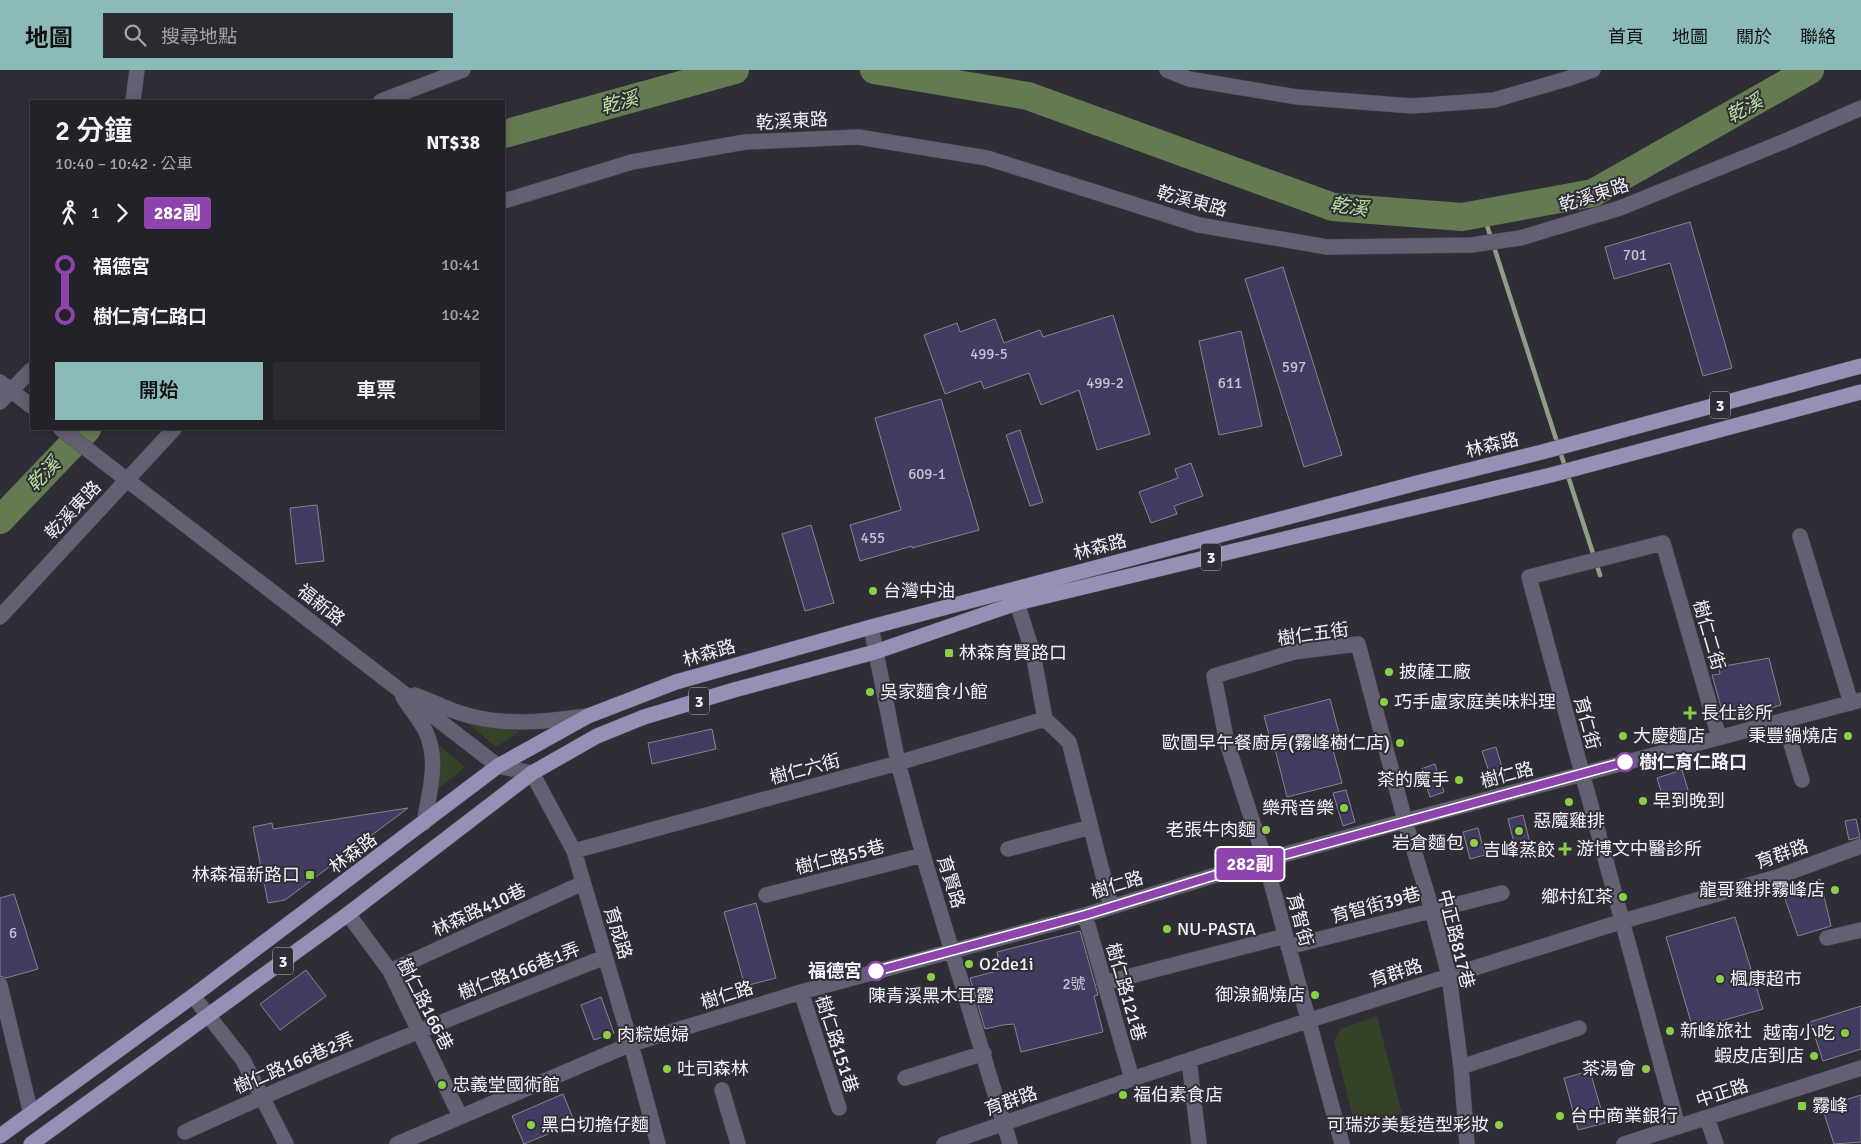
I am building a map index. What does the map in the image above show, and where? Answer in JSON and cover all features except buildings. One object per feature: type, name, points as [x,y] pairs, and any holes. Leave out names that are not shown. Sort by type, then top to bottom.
[{"type":"main road","name":"林森路","points":[[0,1136],[193,996],[498,766],[588,716],[676,682],[871,627],[1421,482],[1542,452],[1861,366]]},
{"type":"main road","name":"林森路","points":[[31,1144],[348,914],[532,774],[598,736],[644,717],[734,690],[875,652],[1017,603],[1551,475],[1861,392]]},
{"type":"street","points":[[133,100],[137,70]]},
{"type":"street","points":[[384,100],[463,70]]},
{"type":"street","points":[[1167,70],[1189,79],[1297,97],[1412,106],[1494,100],[1593,70]]},
{"type":"street","name":"乾溪東路","points":[[505,201],[632,162],[744,142],[858,137],[987,158],[1199,225],[1327,247],[1471,245],[1520,238],[1620,208],[1783,142],[1861,108]]},
{"type":"street","points":[[0,402],[5,386],[30,371]]},
{"type":"street","points":[[5,386],[27,403]]},
{"type":"street","name":"福新路","points":[[62,430],[498,766]]},
{"type":"street","name":"乾溪東路","points":[[0,617],[123,477],[173,430]]},
{"type":"street","points":[[1800,536],[1856,701]]},
{"type":"street","name":"育仁街","points":[[1663,543],[1529,577],[1678,1127]]},
{"type":"street","name":"樹仁二街","points":[[1663,543],[1720,737]]},
{"type":"street","points":[[1017,603],[1034,653],[1044,719],[1069,742],[1111,906]]},
{"type":"street","name":"育賢路","points":[[871,627],[898,762],[923,855],[1005,1122],[1010,1144]]},
{"type":"street","name":"樹仁五街","points":[[1214,676],[1294,652],[1358,644],[1405,821]]},
{"type":"street","name":"育智街","points":[[1214,676],[1226,742],[1265,860],[1307,1021],[1342,1144]]},
{"type":"street","points":[[397,687],[459,713],[498,721],[543,722],[588,716]]},
{"type":"street","points":[[397,687],[425,731],[432,752],[434,769],[424,823]]},
{"type":"street","name":"樹仁路","points":[[397,1144],[424,1138],[460,1116],[631,1044],[800,992],[1085,915],[1265,860],[1405,821],[1720,737],[1784,722],[1856,701]]},
{"type":"street","name":"樹仁六街","points":[[574,851],[898,762],[1044,719]]},
{"type":"street","points":[[1784,722],[1802,780]]},
{"type":"street","points":[[498,766],[532,774]]},
{"type":"street","name":"育成路","points":[[532,774],[574,851],[631,1044],[658,1144]]},
{"type":"street","name":"中正路817巷","points":[[1405,821],[1432,910],[1448,976],[1461,1067],[1468,1144]]},
{"type":"street","points":[[1008,849],[1091,828]]},
{"type":"street","name":"育群路","points":[[944,1144],[1307,1021],[1623,921],[1778,877],[1861,846]]},
{"type":"street","name":"樹仁路55巷","points":[[766,895],[923,855]]},
{"type":"street","name":"林森路410巷","points":[[390,971],[583,883]]},
{"type":"street","name":"育智街39巷","points":[[1104,983],[1502,893]]},
{"type":"street","name":"樹仁路166巷","points":[[348,914],[390,971],[460,1116]]},
{"type":"street","name":"樹仁路121巷","points":[[1085,915],[1132,1079]]},
{"type":"street","points":[[1827,938],[1861,930]]},
{"type":"street","name":"樹仁路166巷1弄","points":[[418,1031],[605,958]]},
{"type":"street","points":[[0,985],[31,1114]]},
{"type":"street","name":"樹仁路151巷","points":[[800,992],[839,1108]]},
{"type":"street","points":[[193,996],[242,1060],[286,1144]]},
{"type":"street","points":[[1461,1067],[1578,1028]]},
{"type":"street","name":"樹仁路166巷2弄","points":[[185,1132],[262,1096],[418,1031]]},
{"type":"street","points":[[905,1078],[984,1053]]},
{"type":"street","points":[[1188,1060],[1199,1144]]},
{"type":"street","name":"中正路","points":[[1624,1144],[1861,1068]]},
{"type":"street","points":[[722,1090],[738,1144]]},
{"type":"street","points":[[1707,1118],[1716,1144]]},
{"type":"green space","points":[[466,722],[508,730],[520,731],[496,747]]},
{"type":"green space","points":[[433,740],[465,767],[435,791],[440,770]]},
{"type":"green space","points":[[1377,1016],[1402,1113],[1355,1126],[1334,1041],[1341,1029]]},
{"type":"waterway","name":"乾溪","points":[[505,134],[735,70]]},
{"type":"waterway","name":"乾溪","points":[[874,70],[1028,96],[1333,207],[1462,217],[1593,193],[1810,70]]},
{"type":"waterway","points":[[1483,213],[1600,575]]},
{"type":"waterway","name":"乾溪","points":[[0,520],[86,430]]},
{"type":"bus line","name":"282副","points":[[876,971],[1085,915],[1265,860],[1625,762]]},
{"type":"place","name":"台灣中油","points":[[873,591]]},
{"type":"place","name":"林森育賢路口","points":[[949,653]]},
{"type":"place","name":"披薩工廠","points":[[1389,672]]},
{"type":"place","name":"吳家麵食小館","points":[[870,692]]},
{"type":"place","name":"巧手盧家庭美味料理","points":[[1384,702]]},
{"type":"place","name":"長仕診所","points":[[1690,713]]},
{"type":"place","name":"大慶麵店","points":[[1623,736]]},
{"type":"place","name":"秉豐鍋燒店","points":[[1848,736]]},
{"type":"place","name":"歐圖早午餐廚房(霧峰樹仁店)","points":[[1400,743]]},
{"type":"place","name":"樹仁育仁路口","points":[[1625,762]]},
{"type":"place","name":"茶的魔手","points":[[1459,780]]},
{"type":"place","name":"早到晚到","points":[[1643,801]]},
{"type":"place","name":"惡魔雞排","points":[[1569,802]]},
{"type":"place","name":"樂飛音樂","points":[[1344,808]]},
{"type":"place","name":"老張牛肉麵","points":[[1266,830]]},
{"type":"place","name":"吉峰蒸餃","points":[[1519,831]]},
{"type":"place","name":"岩倉麵包","points":[[1474,843]]},
{"type":"place","name":"游博文中醫診所","points":[[1565,849]]},
{"type":"place","name":"林森福新路口","points":[[310,875]]},
{"type":"place","name":"龍哥雞排霧峰店","points":[[1835,890]]},
{"type":"place","name":"鄉村紅茶","points":[[1623,897]]},
{"type":"place","name":"NU-PASTA","points":[[1167,929]]},
{"type":"place","name":"O2de1i","points":[[969,964]]},
{"type":"place","name":"福德宮","points":[[876,971]]},
{"type":"place","name":"陳青溪黑木耳露","points":[[931,977]]},
{"type":"place","name":"楓康超市","points":[[1720,979]]},
{"type":"place","name":"御湶鍋燒店","points":[[1315,995]]},
{"type":"place","name":"新峰旅社","points":[[1670,1031]]},
{"type":"place","name":"越南小吃","points":[[1845,1033]]},
{"type":"place","name":"肉粽媳婦","points":[[607,1035]]},
{"type":"place","name":"蝦皮店到店","points":[[1814,1056]]},
{"type":"place","name":"吐司森林","points":[[667,1069]]},
{"type":"place","name":"茶湯會","points":[[1646,1069]]},
{"type":"place","name":"忠義堂國術館","points":[[442,1085]]},
{"type":"place","name":"福伯素食店","points":[[1123,1095]]},
{"type":"place","name":"霧峰","points":[[1802,1106]]},
{"type":"place","name":"台中商業銀行","points":[[1560,1116]]},
{"type":"place","name":"黑白切擔仔麵","points":[[531,1125]]},
{"type":"place","name":"可瑞莎美髮造型彩妝","points":[[1499,1125]]}]
